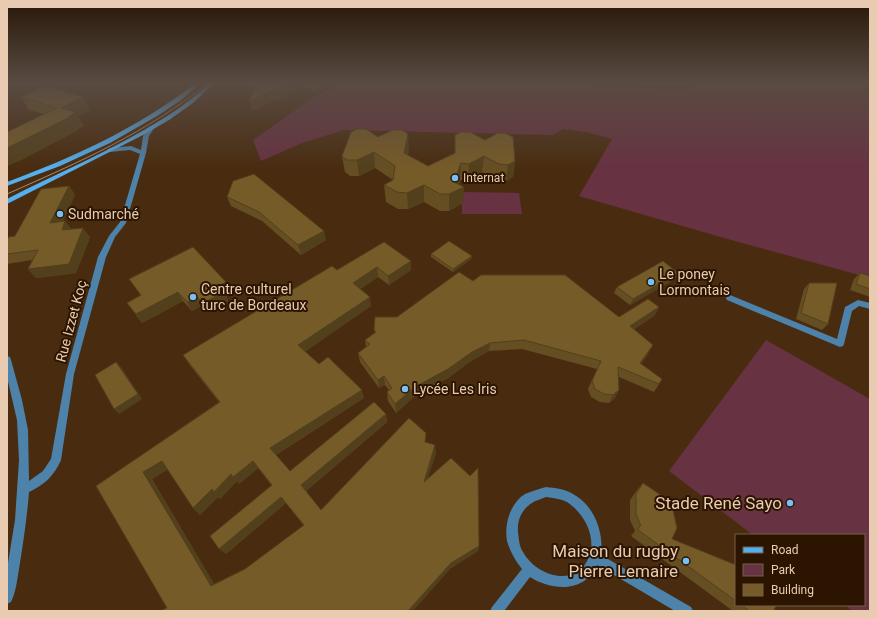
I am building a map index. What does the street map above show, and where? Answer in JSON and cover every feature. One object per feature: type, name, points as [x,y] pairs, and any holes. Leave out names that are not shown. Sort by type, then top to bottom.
[{"type":"street","points":[[7,184],[57,164],[121,135],[159,112]]},
{"type":"street","points":[[7,202],[110,150],[176,112]]},
{"type":"street","name":"Rue Izzet Koç","points":[[23,489],[37,484],[45,477],[52,470],[56,460],[70,374],[102,257],[112,236],[123,223],[134,181],[144,153],[146,136],[152,127]]},
{"type":"street","points":[[110,150],[131,148],[144,153]]},
{"type":"street","points":[[730,298],[840,344],[848,309],[858,304],[870,306]]},
{"type":"street","points":[[7,360],[18,402],[24,440],[23,489],[20,525],[7,598]]},
{"type":"street","points":[[546,492],[569,498],[579,505],[589,516],[595,529],[597,544],[596,558],[590,569],[580,578],[568,582],[554,582],[541,578],[529,569],[519,557],[513,543],[511,529],[513,517],[518,507],[526,499],[535,494],[546,492]]},
{"type":"street","points":[[596,558],[687,611]]},
{"type":"street","points":[[496,611],[529,569]]},
{"type":"green space","points":[[293,112],[870,112],[870,278],[579,196],[612,139],[586,132],[563,129],[553,135],[344,130],[302,143],[261,161],[253,140]]},
{"type":"green space","points":[[462,192],[519,193],[522,214],[462,214]]},
{"type":"green space","name":"Stade René Sayo","points":[[766,340],[870,399],[870,611],[852,611],[846,606],[865,606],[865,534],[752,534],[669,471]]},
{"type":"building","points":[[49,112],[76,112],[68,117],[70,117],[7,148],[7,132]]},
{"type":"building","points":[[357,129],[366,129],[378,137],[393,130],[402,130],[408,134],[404,153],[428,166],[455,153],[455,135],[461,132],[470,132],[485,140],[498,133],[505,133],[513,137],[515,161],[508,165],[499,164],[484,156],[469,164],[461,163],[454,182],[464,187],[449,194],[440,194],[424,185],[407,193],[397,192],[384,185],[393,180],[395,166],[374,152],[357,160],[347,160],[342,156],[351,132]]},
{"type":"building","points":[[254,174],[324,231],[298,245],[259,212],[227,197],[233,181]]},
{"type":"building","points":[[69,186],[50,223],[65,221],[62,230],[83,228],[69,264],[28,269],[38,250],[7,254],[7,240],[9,237],[15,236],[41,189]]},
{"type":"building","points":[[449,241],[472,256],[453,269],[431,254]]},
{"type":"building","points":[[384,242],[411,261],[388,276],[377,267],[353,283],[370,297],[298,345],[319,364],[328,357],[362,390],[270,448],[290,471],[374,402],[386,414],[301,485],[321,510],[409,418],[426,433],[425,442],[435,445],[424,482],[451,458],[470,476],[478,468],[479,546],[451,563],[408,611],[162,611],[167,608],[96,486],[220,402],[183,355],[332,266],[337,270]],"holes":[[[162,461],[193,508],[212,489],[214,492],[231,474],[233,477],[253,461],[272,485],[210,536],[219,549],[281,497],[304,525],[245,569],[211,586],[143,472]]]},
{"type":"building","points":[[193,247],[226,282],[219,286],[224,292],[203,303],[197,297],[187,302],[178,292],[136,314],[127,303],[141,295],[129,279]]},
{"type":"building","name":"Le poney Lormontais","points":[[663,261],[678,273],[633,299],[617,287]]},
{"type":"building","points":[[459,272],[473,281],[481,275],[565,275],[619,317],[648,299],[659,307],[630,326],[653,345],[640,363],[662,379],[659,384],[618,367],[619,390],[613,395],[604,394],[595,389],[592,381],[601,361],[524,340],[490,343],[472,352],[448,369],[415,387],[395,404],[387,392],[392,388],[384,376],[378,380],[358,353],[370,344],[365,340],[376,332],[374,330],[375,317],[397,317]]},
{"type":"building","points":[[860,273],[870,276],[870,289],[856,284]]},
{"type":"building","points":[[809,283],[837,283],[828,324],[801,313]]},
{"type":"building","points":[[116,362],[138,394],[114,409],[95,375]]},
{"type":"building","points":[[643,483],[665,498],[673,510],[677,528],[672,539],[735,565],[735,600],[638,530],[640,525],[641,526],[636,514],[636,494]]},
{"type":"building","points":[[742,606],[776,606],[774,611],[749,611]]},
{"type":"tram line","points":[[7,194],[112,145],[137,132],[169,112]]},
{"type":"place","name":"Internat","points":[[455,178]]},
{"type":"place","name":"Sudmarché","points":[[60,214]]},
{"type":"place","name":"Le poney Lormontais","points":[[651,282]]},
{"type":"place","name":"Centre culturel turc de Bordeaux","points":[[193,297]]},
{"type":"place","name":"Lycée Les Iris","points":[[405,389]]},
{"type":"place","name":"Stade René Sayo","points":[[790,503]]},
{"type":"place","name":"Maison du rugby Pierre Lemaire","points":[[686,561]]}]
